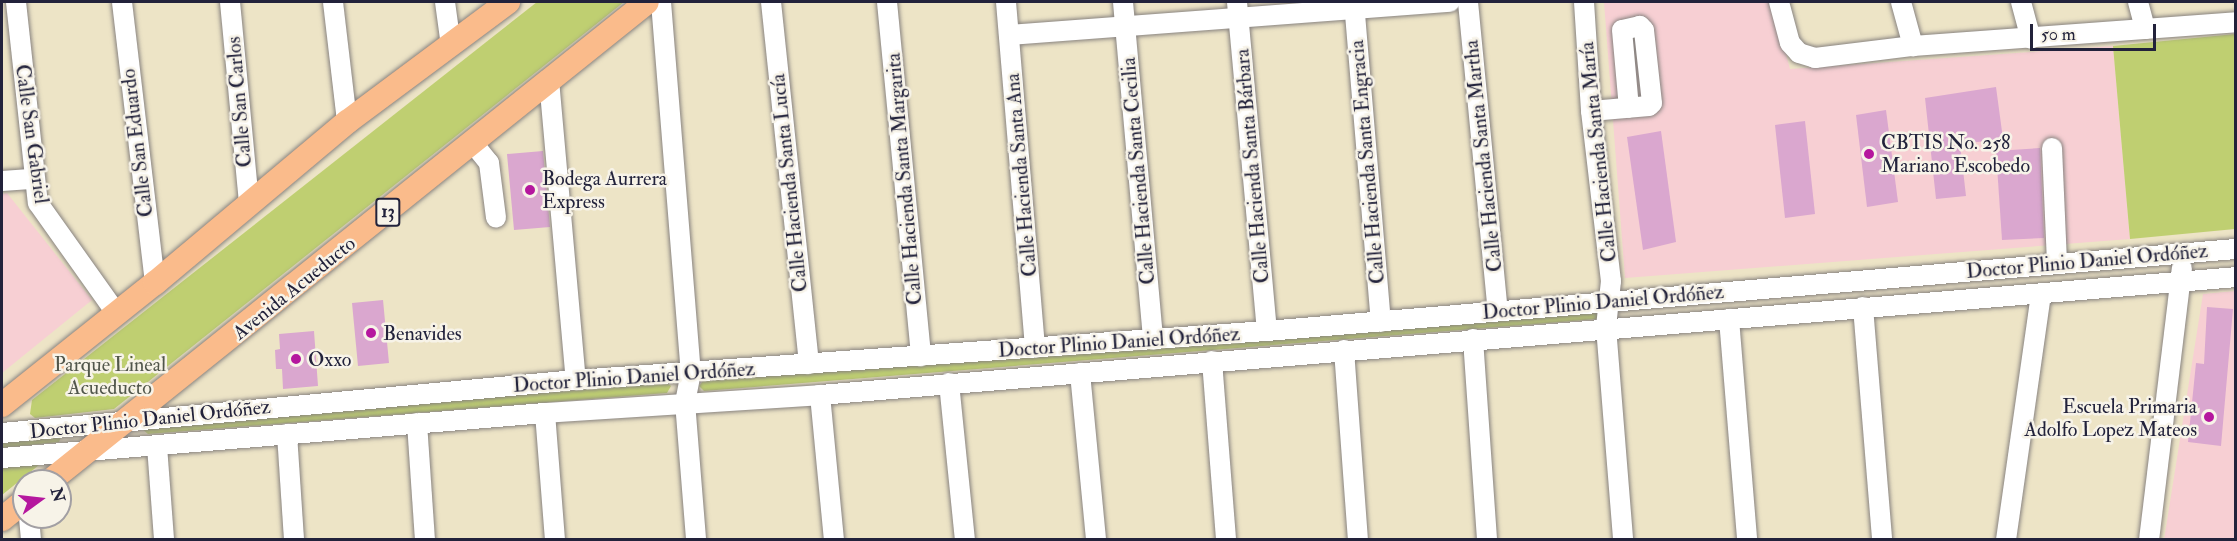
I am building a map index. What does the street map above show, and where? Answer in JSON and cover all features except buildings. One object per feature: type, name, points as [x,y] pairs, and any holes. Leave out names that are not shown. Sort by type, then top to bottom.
[{"type":"main road","points":[[2,405],[155,283],[347,122],[508,2]]},
{"type":"main road","name":"Avenida Acueducto","points":[[65,469],[647,2]]},
{"type":"street","name":"Calle San Gabriel","points":[[16,2],[34,179],[44,215],[117,314]]},
{"type":"street","name":"Calle San Eduardo","points":[[122,2],[155,283]]},
{"type":"street","name":"Calle San Carlos","points":[[230,2],[249,203]]},
{"type":"street","points":[[333,2],[347,122]]},
{"type":"street","points":[[445,2],[451,46]]},
{"type":"street","points":[[661,2],[691,372],[685,402],[696,540]]},
{"type":"street","name":"Calle Hacienda Santa Lucía","points":[[771,2],[809,364]]},
{"type":"street","name":"Calle Hacienda Santa Margarita","points":[[887,2],[921,356]]},
{"type":"street","name":"Calle Hacienda Santa Ana","points":[[1006,2],[1035,348]]},
{"type":"street","name":"Calle Hacienda Santa Cecilia","points":[[1123,2],[1153,340]]},
{"type":"street","points":[[1009,35],[1125,26],[1238,10],[1450,2]]},
{"type":"street","name":"Calle Hacienda Santa Martha","points":[[1468,2],[1498,311]]},
{"type":"street","name":"Calle Hacienda Santa María","points":[[1584,2],[1591,111],[1611,281],[1606,301],[1606,327],[1623,540]]},
{"type":"street","points":[[1779,2],[1790,43],[1799,53],[1815,58],[1913,46],[2235,22]]},
{"type":"street","points":[[1901,2],[1913,46]]},
{"type":"street","points":[[2021,2],[2031,39]]},
{"type":"street","points":[[2138,2],[2145,29]]},
{"type":"street","name":"Calle Hacienda Santa Engracia","points":[[1354,5],[1381,322]]},
{"type":"street","name":"Calle Hacienda Santa Bárbara","points":[[1238,10],[1267,331]]},
{"type":"street","points":[[549,80],[576,380]]},
{"type":"street","points":[[1591,111],[1629,108]]},
{"type":"street","points":[[472,142],[489,163],[496,218]]},
{"type":"street","points":[[2052,148],[2057,263]]},
{"type":"street","points":[[2,181],[34,179]]},
{"type":"street","name":"Doctor Plinio Daniel Ordóñez","points":[[2,433],[576,380],[1381,322],[2235,249]]},
{"type":"street","points":[[2149,540],[2183,253]]},
{"type":"street","name":"Doctor Plinio Daniel Ordóñez","points":[[2,458],[91,448],[157,446],[685,402],[820,395],[1606,327],[1729,319],[2235,276]]},
{"type":"street","points":[[2006,540],[2041,293]]},
{"type":"street","points":[[1863,307],[1882,540]]},
{"type":"street","points":[[1729,319],[1747,540]]},
{"type":"street","points":[[1473,339],[1487,540]]},
{"type":"street","points":[[1344,350],[1358,540]]},
{"type":"street","points":[[1212,361],[1226,540]]},
{"type":"street","points":[[1080,373],[1096,540]]},
{"type":"street","points":[[949,383],[965,540]]},
{"type":"street","points":[[820,395],[834,540]]},
{"type":"street","points":[[545,413],[555,540]]},
{"type":"street","points":[[417,423],[425,540]]},
{"type":"street","points":[[287,434],[294,540]]},
{"type":"street","points":[[157,446],[164,540]]},
{"type":"shaded area","name":"CBTIS No. 258 Mariano Escobedo","points":[[1604,2],[1772,2],[1790,69],[2113,46],[2130,239],[1625,278]]},
{"type":"shaded area","points":[[7,193],[92,300],[2,373],[2,194]]},
{"type":"shaded area","name":"Escuela Primaria Adolfo Lopez Mateos","points":[[2235,291],[2235,539],[2164,540],[2203,294]]},
{"type":"green space","name":"Parque Lineal Acueducto","points":[[537,2],[624,2],[114,409],[35,418],[30,414],[32,400]]},
{"type":"green space","points":[[2235,34],[2235,229],[2130,239],[2113,46]]},
{"type":"green space","points":[[1600,310],[1597,319],[704,391],[699,386],[703,381]]},
{"type":"green space","points":[[667,383],[671,386],[667,393],[148,434],[142,429],[146,424]]},
{"type":"green space","name":"Parque Lineal Acueducto","points":[[61,437],[59,442],[2,448],[2,442]]},
{"type":"green space","points":[[38,463],[39,465],[34,469],[12,469],[12,487],[2,495],[2,467]]},
{"type":"place","name":"CBTIS No. 258 Mariano Escobedo","points":[[1869,154]]},
{"type":"place","name":"Bodega Aurrera Express","points":[[530,190]]},
{"type":"place","name":"Benavides","points":[[371,333]]},
{"type":"place","name":"Oxxo","points":[[296,359]]},
{"type":"place","name":"Escuela Primaria Adolfo Lopez Mateos","points":[[2209,417]]}]
